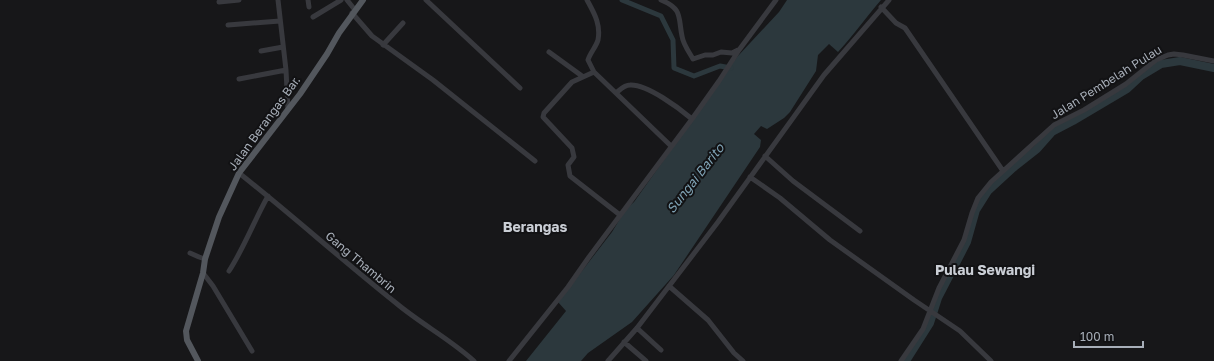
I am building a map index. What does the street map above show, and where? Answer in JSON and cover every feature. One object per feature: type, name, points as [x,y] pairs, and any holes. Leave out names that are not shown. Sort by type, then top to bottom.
[{"type":"main road","name":"Jalan Berangas Bar.","points":[[198,361],[187,340],[186,331],[205,259],[219,217],[239,173],[288,110],[327,54],[339,33],[363,0]]},
{"type":"street","points":[[219,2],[238,0]]},
{"type":"street","points":[[278,0],[286,70],[288,110]]},
{"type":"street","points":[[308,0],[309,7]]},
{"type":"street","points":[[314,17],[331,3],[341,0]]},
{"type":"street","points":[[348,0],[354,12],[372,36],[433,80],[535,161]]},
{"type":"street","points":[[426,0],[520,88]]},
{"type":"street","points":[[661,0],[668,3],[680,16],[682,37],[693,59],[721,52],[738,51]]},
{"type":"street","points":[[509,361],[568,287],[620,214],[692,119],[738,51],[776,0]]},
{"type":"street","points":[[608,361],[637,328],[669,286],[824,75],[881,7],[889,0]]},
{"type":"street","points":[[586,1],[598,24],[598,40],[588,60],[594,72],[671,146]]},
{"type":"street","points":[[881,7],[896,23],[905,28],[1004,171]]},
{"type":"street","points":[[228,25],[280,21]]},
{"type":"street","points":[[383,45],[403,23]]},
{"type":"street","points":[[261,51],[283,47]]},
{"type":"street","points":[[549,52],[582,76]]},
{"type":"street","name":"Jalan Pembelah Pulau","points":[[901,361],[933,314],[939,288],[964,240],[978,198],[991,182],[1054,125],[1084,110],[1126,84],[1156,60],[1174,54],[1214,61]]},
{"type":"street","points":[[239,79],[286,70]]},
{"type":"street","points":[[594,72],[582,76],[572,82],[544,113],[544,117],[572,148],[574,157],[569,163],[570,176],[620,214]]},
{"type":"street","points":[[616,93],[627,86],[641,87],[678,107],[692,119]]},
{"type":"street","points":[[765,156],[793,181],[860,231]]},
{"type":"street","name":"Gang Thambrin","points":[[239,173],[286,210],[345,262],[392,300],[444,336],[474,361]]},
{"type":"street","points":[[750,177],[780,198],[830,240],[960,332],[991,361]]},
{"type":"street","points":[[229,271],[237,259],[268,196]]},
{"type":"street","points":[[190,252],[205,259]]},
{"type":"street","points":[[202,273],[213,286],[252,351]]},
{"type":"street","points":[[669,286],[708,320],[742,361]]},
{"type":"street","points":[[637,328],[661,350]]},
{"type":"street","points":[[624,342],[646,361]]},
{"type":"water","name":"Sungai Barito","points":[[787,0],[881,0],[838,52],[829,44],[818,55],[816,71],[790,112],[784,118],[767,129],[761,126],[754,134],[761,140],[760,147],[674,275],[632,322],[588,353],[581,361],[526,361],[566,311],[558,302],[612,232],[626,209],[634,202],[737,57],[779,12]]},
{"type":"waterway","points":[[622,0],[661,16],[673,40],[674,68],[694,76],[720,66],[731,68]]},
{"type":"waterway","points":[[906,361],[930,323],[938,298],[967,242],[976,210],[988,191],[1037,149],[1052,132],[1127,89],[1141,76],[1161,64],[1180,61],[1214,68]]},
{"type":"district","name":"Berangas","points":[[535,226]]},
{"type":"district","name":"Pulau Sewangi","points":[[985,269]]}]
